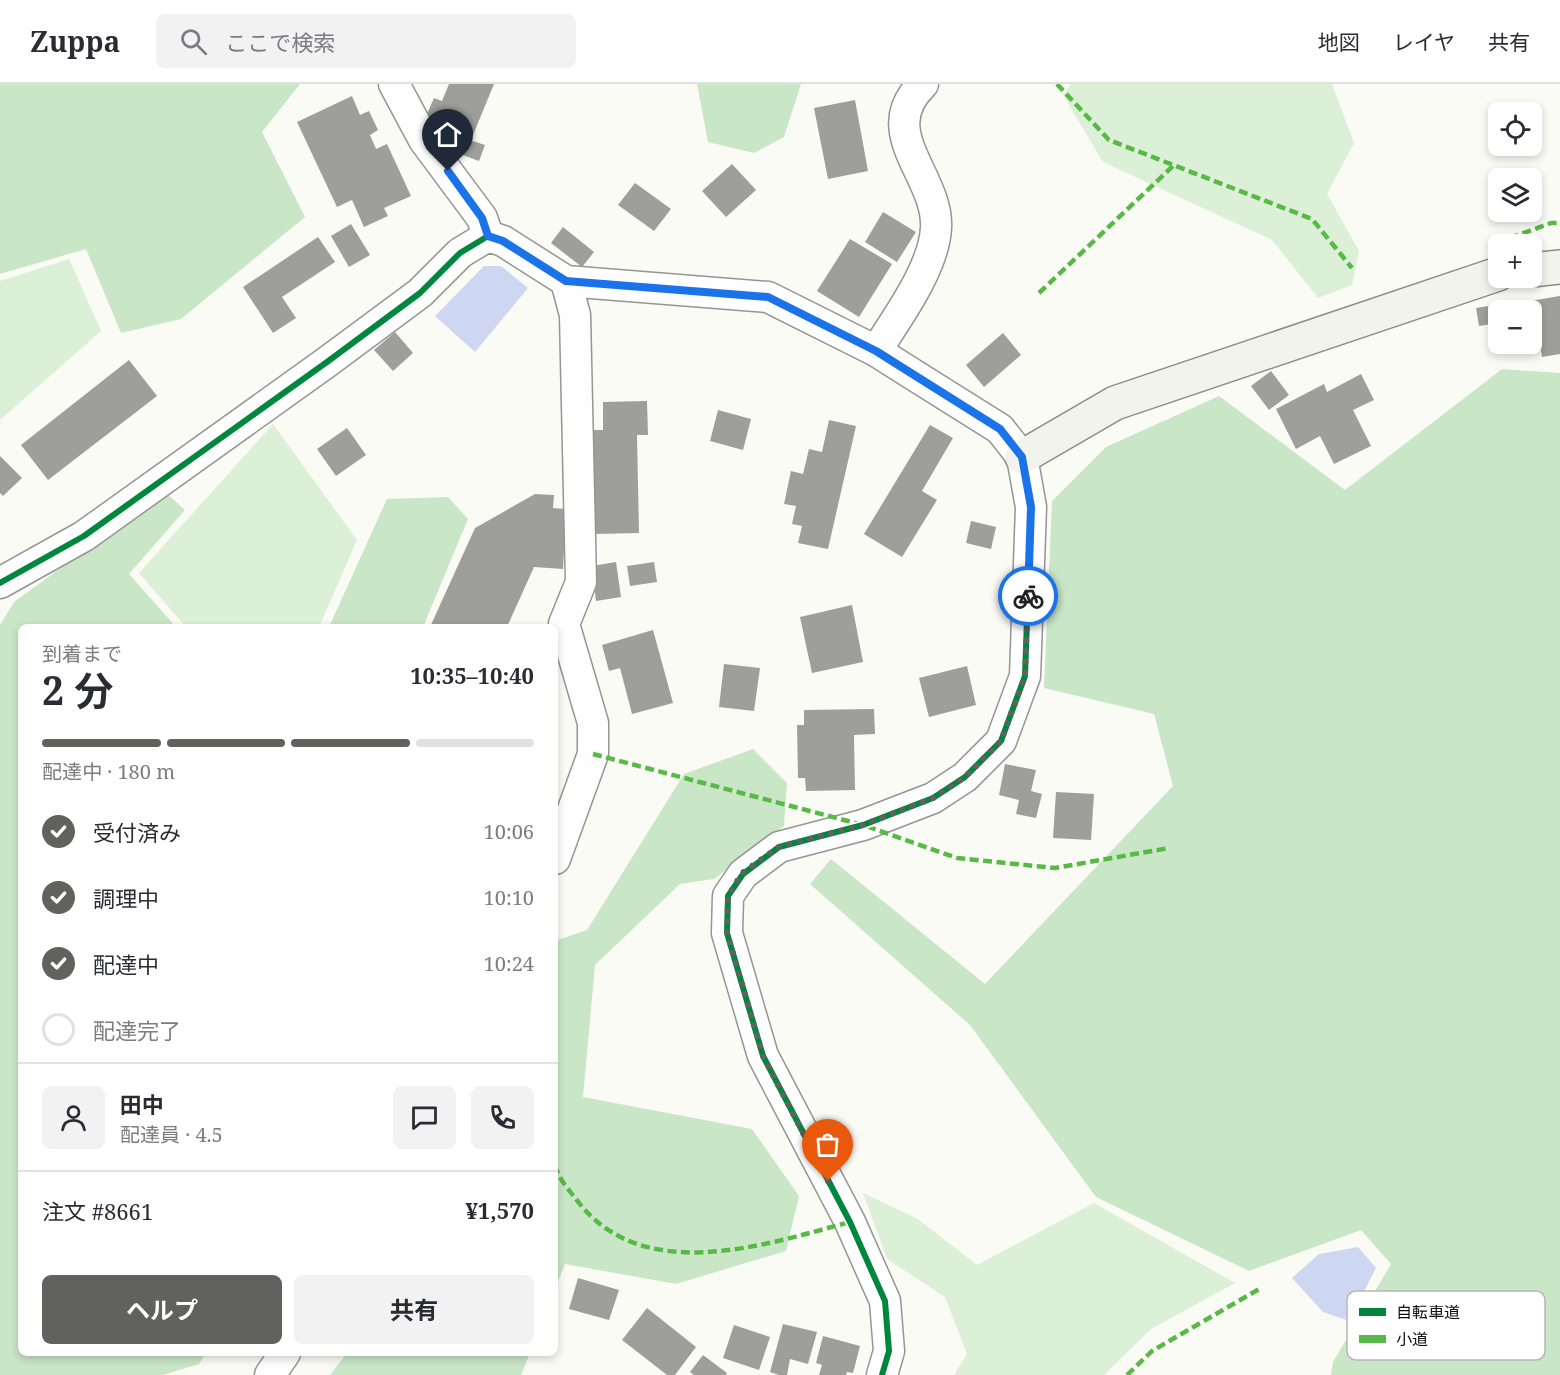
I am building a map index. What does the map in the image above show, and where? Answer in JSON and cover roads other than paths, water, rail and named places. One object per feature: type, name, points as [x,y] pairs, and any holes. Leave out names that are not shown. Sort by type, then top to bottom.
[{"type":"street","points":[[394,84],[424,140],[482,218],[488,236]]},
{"type":"street","points":[[876,351],[922,278],[936,228],[931,196],[907,146],[903,117],[917,90],[923,84]]},
{"type":"street","points":[[0,583],[84,536],[420,293],[460,253],[488,236],[503,241],[566,281],[768,297],[876,351],[1000,429],[1022,457],[1031,507],[1025,676],[1001,741],[965,777],[933,798],[863,825],[779,847],[742,873],[728,896],[727,933],[763,1056],[850,1222],[885,1301],[889,1351],[882,1375]]},
{"type":"street","points":[[1542,269],[1560,267]]},
{"type":"street","points":[[1022,457],[1115,403],[1488,277]]},
{"type":"street","points":[[558,851],[593,754],[592,723],[564,624],[581,582],[575,315],[566,281]]},
{"type":"street","points":[[270,1375],[283,1356]]},
{"type":"water","points":[[484,266],[501,266],[528,288],[475,352],[435,316]]},
{"type":"water","points":[[1358,1247],[1376,1268],[1364,1291],[1347,1291],[1347,1320],[1323,1312],[1292,1278],[1319,1254]]}]
